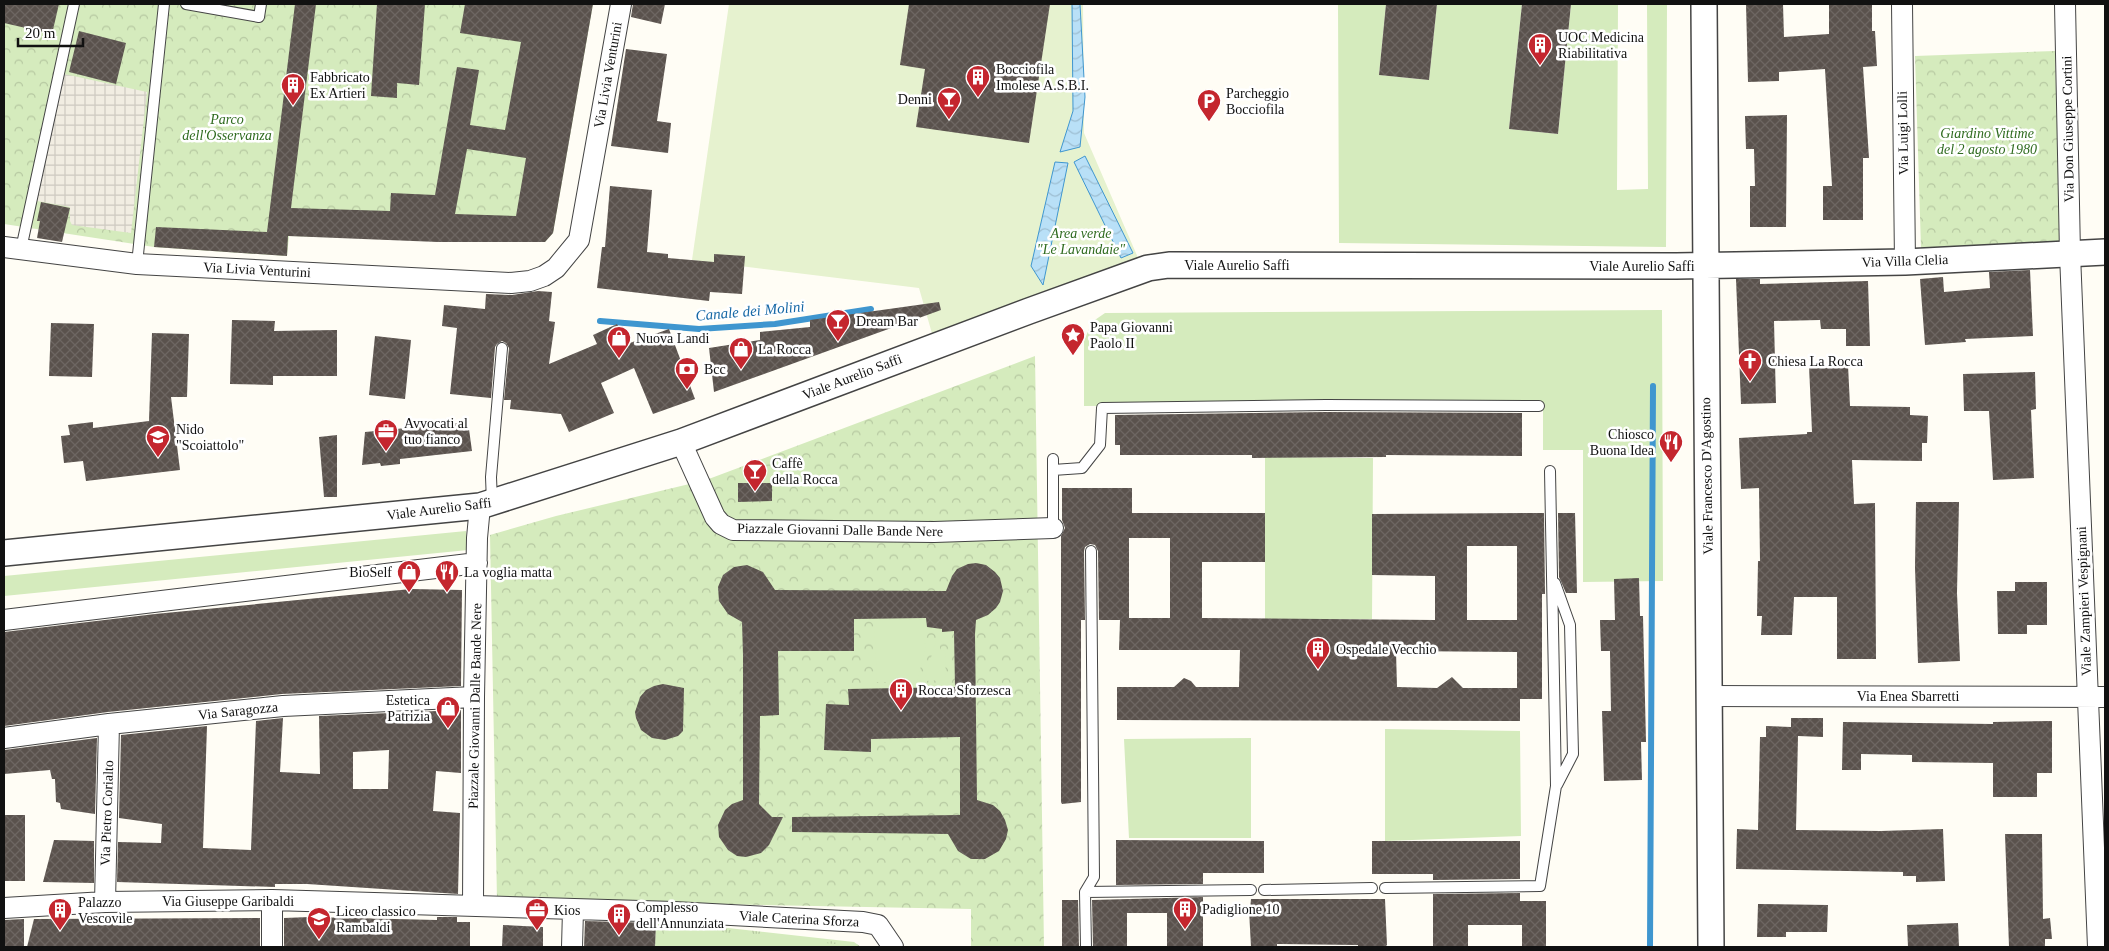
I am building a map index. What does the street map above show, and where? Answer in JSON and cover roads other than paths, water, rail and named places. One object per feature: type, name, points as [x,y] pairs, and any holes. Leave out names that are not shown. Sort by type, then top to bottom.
[{"type":"street","name":"Via Livia Venturini","points":[[12,248],[137,264],[510,285],[544,276],[556,268],[578,240],[621,4]]},
{"type":"street","name":"Viale Francesco D'Agostino","points":[[1704,4],[1704,266],[1710,696],[1711,947]]},
{"type":"street","name":"Via Luigi Lolli","points":[[1902,4],[1905,262]]},
{"type":"street","name":"Via Don Giuseppe Cortini","points":[[2065,4],[2070,254]]},
{"type":"street","name":"Via Villa Clelia","points":[[1704,266],[1905,262],[2105,252]]},
{"type":"street","name":"Viale Zampieri Vespignani","points":[[2070,254],[2096,697],[2098,947]]},
{"type":"street","name":"Viale Aurelio Saffi","points":[[4,553],[486,504],[681,442],[1148,268],[1188,265],[1704,266]]},
{"type":"street","name":"Piazzale Giovanni Dalle Bande Nere","points":[[681,442],[715,517],[721,524],[733,530],[934,532],[1057,529]]},
{"type":"street","name":"Piazzale Giovanni Dalle Bande Nere","points":[[473,906],[477,563],[486,504]]},
{"type":"street","points":[[4,620],[477,563]]},
{"type":"street","name":"Via Enea Sbarretti","points":[[1710,696],[2096,697]]},
{"type":"street","name":"Via Saragozza","points":[[4,738],[109,724],[283,706],[474,697]]},
{"type":"street","name":"Via Pietro Corialto","points":[[104,902],[109,724]]},
{"type":"street","points":[[272,900],[272,947]]},
{"type":"street","name":"Via Giuseppe Garibaldi","points":[[4,908],[104,902],[272,900],[573,910]]},
{"type":"street","points":[[572,947],[573,910]]},
{"type":"street","name":"Viale Caterina Sforza","points":[[573,910],[674,912],[863,922],[878,925],[893,947]]},
{"type":"lane","points":[[12,248],[74,4]]},
{"type":"lane","points":[[137,264],[164,4]]},
{"type":"lane","points":[[186,4],[260,17],[261,4]]},
{"type":"lane","points":[[486,504],[491,477],[502,348]]},
{"type":"lane","points":[[1053,470],[1082,468],[1100,445],[1102,408],[1326,405],[1539,406]]},
{"type":"lane","points":[[1053,459],[1057,529]]},
{"type":"lane","points":[[1385,888],[1540,886],[1556,786],[1550,471]]},
{"type":"lane","points":[[1086,947],[1085,892],[1094,877],[1091,551]]},
{"type":"lane","points":[[1552,575],[1570,625],[1573,754],[1556,786]]},
{"type":"lane","points":[[1264,890],[1372,888]]},
{"type":"lane","points":[[1085,892],[1250,890]]},
{"type":"water","points":[[1072,4],[1080,4],[1085,97],[1080,147],[1060,152],[1073,111]]},
{"type":"water","points":[[1085,156],[1133,253],[1121,258],[1074,162]]},
{"type":"water","points":[[1055,162],[1068,163],[1043,285],[1031,266]]},
{"type":"waterway","name":"Canale dei Molini","points":[[600,321],[699,329],[775,324],[871,309]]},
{"type":"waterway","points":[[1650,947],[1653,386]]},
{"type":"place","name":"UOC Medicina Riabilitativa","points":[[1540,66]]},
{"type":"place","name":"Bocciofila Imolese A.S.B.I.","points":[[978,98]]},
{"type":"place","name":"Fabbricato Ex Artieri","points":[[293,106]]},
{"type":"place","name":"Denni","points":[[949,120]]},
{"type":"place","name":"Parcheggio Bocciofila","points":[[1209,122]]},
{"type":"place","name":"Dream Bar","points":[[838,342]]},
{"type":"place","name":"Papa Giovanni Paolo II","points":[[1073,356]]},
{"type":"place","name":"Nuova Landi","points":[[619,359]]},
{"type":"place","name":"La Rocca","points":[[741,370]]},
{"type":"place","name":"Chiesa La Rocca","points":[[1750,382]]},
{"type":"place","name":"Bcc","points":[[687,390]]},
{"type":"place","name":"Avvocati al tuo fianco","points":[[386,452]]},
{"type":"place","name":"Nido \"Scoiattolo\"","points":[[158,458]]},
{"type":"place","name":"Chiosco Buona Idea","points":[[1671,463]]},
{"type":"place","name":"Caffè della Rocca","points":[[755,492]]},
{"type":"place","name":"BioSelf","points":[[409,593]]},
{"type":"place","name":"La voglia matta","points":[[447,593]]},
{"type":"place","name":"Ospedale Vecchio","points":[[1318,670]]},
{"type":"place","name":"Rocca Sforzesca","points":[[901,711]]},
{"type":"place","name":"Estetica Patrizia","points":[[448,729]]},
{"type":"place","name":"Padiglione 10","points":[[1185,930]]},
{"type":"place","name":"Palazzo Vescovile","points":[[60,931]]},
{"type":"place","name":"Kios","points":[[537,931]]},
{"type":"place","name":"Complesso dell'Annunziata","points":[[619,936]]},
{"type":"place","name":"Liceo classico Rambaldi","points":[[319,940]]},
{"type":"park label","name":"Parco dell'Osservanza","points":[[227,128]]},
{"type":"park label","name":"Giardino Vittime del 2 agosto 1980","points":[[1987,142]]},
{"type":"park label","name":"Area verde \"Le Lavandaie\"","points":[[1081,242]]}]
